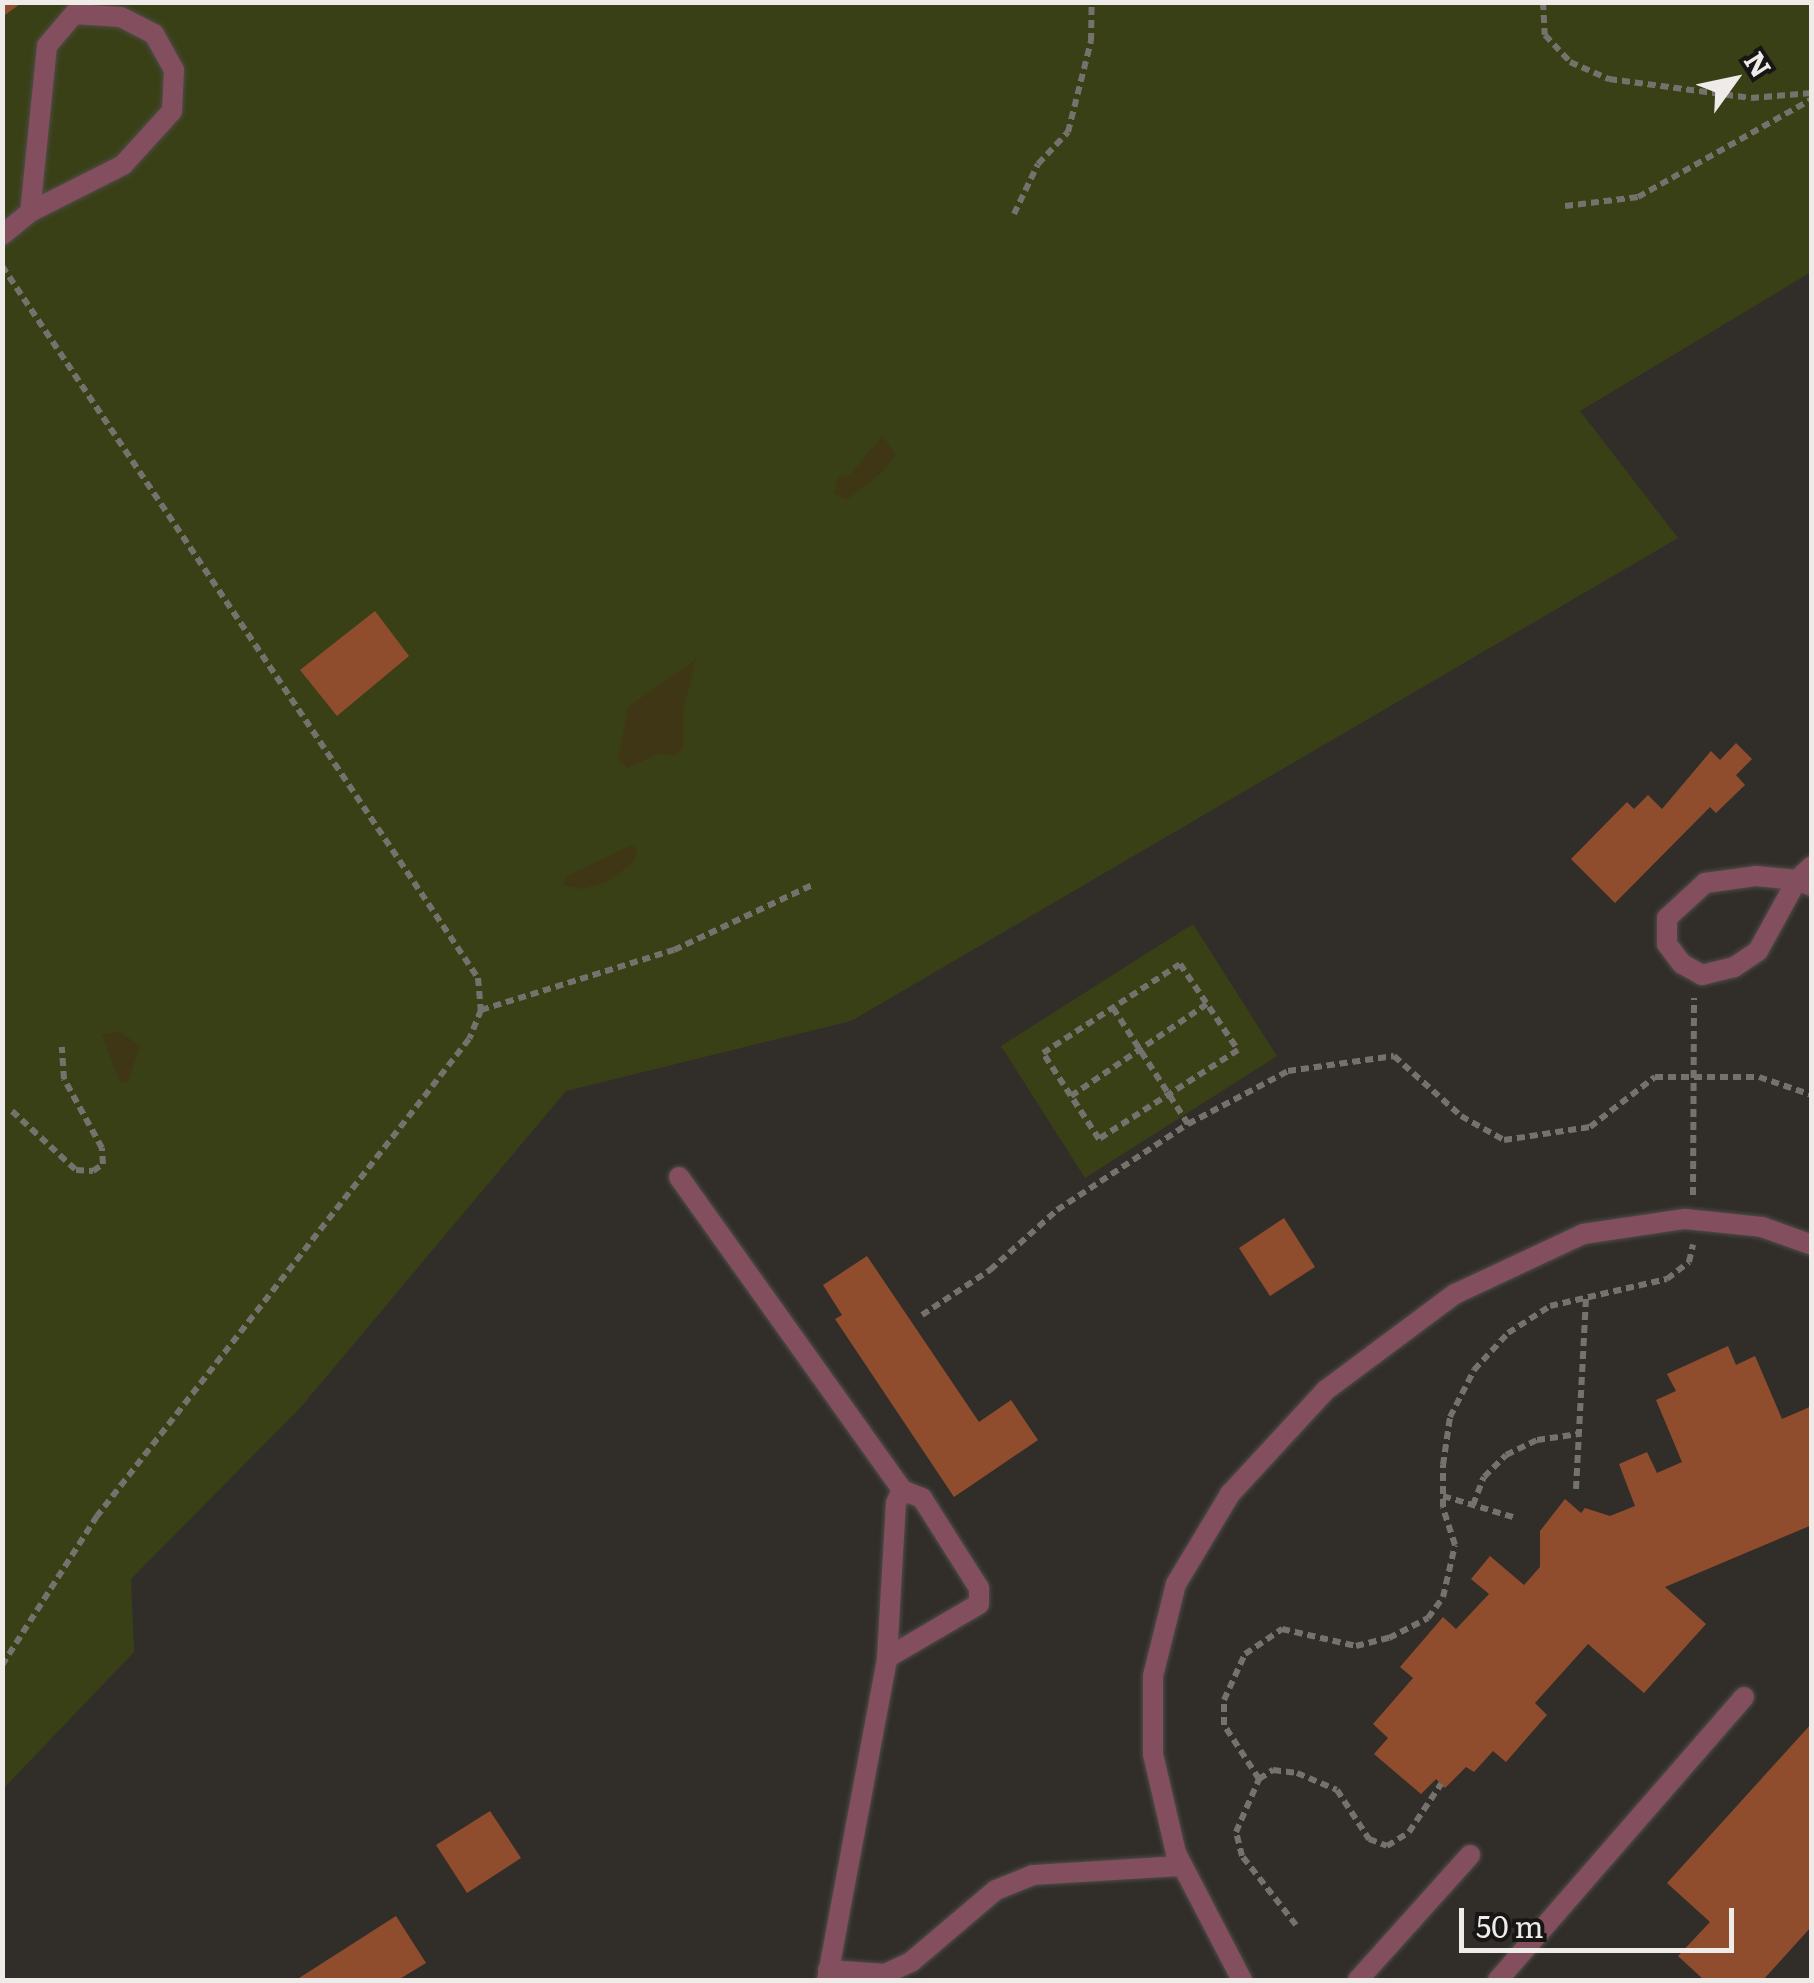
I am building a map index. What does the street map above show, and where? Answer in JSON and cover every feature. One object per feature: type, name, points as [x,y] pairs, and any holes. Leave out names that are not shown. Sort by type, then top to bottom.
[{"type":"lane","points":[[2,235],[30,212],[123,165],[172,111],[174,70],[154,34],[121,17],[74,14],[47,46],[30,212]]},
{"type":"lane","points":[[1731,877],[1807,877],[1758,951],[1734,968],[1702,975],[1682,964],[1668,944],[1667,918],[1683,897],[1731,877]]},
{"type":"lane","points":[[680,1177],[902,1490],[922,1498],[979,1588],[979,1604],[887,1658]]},
{"type":"lane","points":[[1242,1980],[1182,1866],[1153,1754],[1153,1676],[1176,1584],[1230,1494],[1326,1390],[1455,1294],[1583,1234],[1684,1219],[1762,1228],[1812,1245]]},
{"type":"lane","points":[[902,1490],[896,1503],[887,1658],[828,1975],[885,1974],[911,1962],[996,1890],[1032,1875],[1182,1866]]},
{"type":"lane","points":[[1498,1980],[1744,1697]]},
{"type":"lane","points":[[1358,1980],[1470,1854]]},
{"type":"path","points":[[1014,214],[1038,164],[1068,132],[1091,41],[1092,2]]},
{"type":"path","points":[[1542,2],[1545,34],[1570,62],[1609,80],[1751,98],[1812,96]]},
{"type":"path","points":[[1565,206],[1638,197],[1812,96]]},
{"type":"path","points":[[2,266],[478,978],[481,1010],[470,1039],[97,1516],[2,1665]]},
{"type":"path","points":[[481,1010],[674,950],[814,884]]},
{"type":"path","points":[[1180,964],[1238,1050],[1099,1139],[1043,1053],[1113,1008],[1180,964]]},
{"type":"path","points":[[1693,1202],[1694,994],[1702,975]]},
{"type":"path","points":[[1071,1096],[1207,1004]]},
{"type":"path","points":[[1113,1008],[1188,1124]]},
{"type":"path","points":[[12,1111],[76,1170],[94,1171],[103,1164],[102,1148],[64,1079],[62,1047]]},
{"type":"path","points":[[922,1314],[990,1270],[1057,1210],[1188,1124],[1288,1071],[1394,1056],[1462,1116],[1504,1140],[1590,1127],[1656,1077],[1694,1073],[1759,1077],[1812,1095]]},
{"type":"path","points":[[1259,1779],[1224,1726],[1224,1700],[1245,1654],[1282,1630],[1356,1646],[1428,1618],[1454,1565],[1444,1496],[1450,1417],[1474,1370],[1508,1333],[1550,1306],[1667,1279],[1689,1262],[1693,1243]]},
{"type":"path","points":[[1576,1489],[1586,1296]]},
{"type":"path","points":[[1473,1505],[1484,1477],[1506,1455],[1537,1440],[1579,1434]]},
{"type":"path","points":[[1444,1496],[1516,1518]]},
{"type":"path","points":[[1296,1925],[1242,1856],[1236,1832],[1259,1779],[1273,1770],[1297,1773],[1338,1790],[1370,1839],[1388,1846],[1408,1832],[1441,1784]]},
{"type":"green space","points":[[3,3],[1811,3],[1811,272],[1580,411],[1678,538],[851,1021],[566,1091],[300,1408],[131,1579],[134,1652],[3,1789]]},
{"type":"green space","points":[[1193,924],[1277,1056],[1085,1178],[1001,1046]]},
{"type":"sand","points":[[882,436],[896,454],[881,473],[846,500],[834,493],[839,476],[850,475]]},
{"type":"sand","points":[[696,659],[683,711],[683,747],[675,756],[658,754],[628,768],[618,760],[628,707]]},
{"type":"sand","points":[[632,845],[638,852],[631,864],[607,882],[582,889],[563,885],[566,876]]},
{"type":"sand","points":[[118,1031],[140,1046],[128,1082],[120,1083],[102,1035]]},
{"type":"building","points":[[2,2],[23,2],[2,17]]},
{"type":"building","points":[[375,611],[409,656],[337,716],[300,670]]},
{"type":"building","points":[[1736,743],[1752,759],[1736,775],[1745,785],[1716,813],[1710,807],[1615,903],[1571,859],[1627,802],[1634,809],[1648,795],[1662,809],[1711,751],[1720,760]]},
{"type":"building","points":[[1284,1218],[1315,1267],[1270,1296],[1239,1248]]},
{"type":"building","points":[[867,1256],[979,1422],[1011,1400],[1038,1440],[954,1497],[835,1319],[842,1315],[823,1285]]},
{"type":"building","points":[[1728,1346],[1736,1365],[1755,1356],[1782,1419],[1812,1406],[1812,1525],[1665,1587],[1706,1624],[1644,1693],[1588,1644],[1535,1703],[1547,1715],[1506,1762],[1493,1751],[1474,1772],[1466,1767],[1445,1788],[1436,1779],[1421,1794],[1374,1754],[1388,1738],[1373,1724],[1413,1678],[1400,1667],[1443,1617],[1456,1629],[1489,1594],[1471,1579],[1490,1556],[1524,1585],[1540,1567],[1540,1531],[1565,1499],[1581,1513],[1585,1508],[1610,1516],[1635,1506],[1619,1464],[1647,1452],[1657,1473],[1682,1462],[1656,1400],[1676,1391],[1667,1374]]},
{"type":"building","points":[[1812,1723],[1812,1926],[1763,1980],[1704,1980],[1678,1956],[1710,1922],[1667,1883]]},
{"type":"building","points":[[490,1811],[521,1858],[467,1893],[436,1845]]},
{"type":"building","points":[[396,1916],[426,1963],[398,1980],[296,1980]]}]
